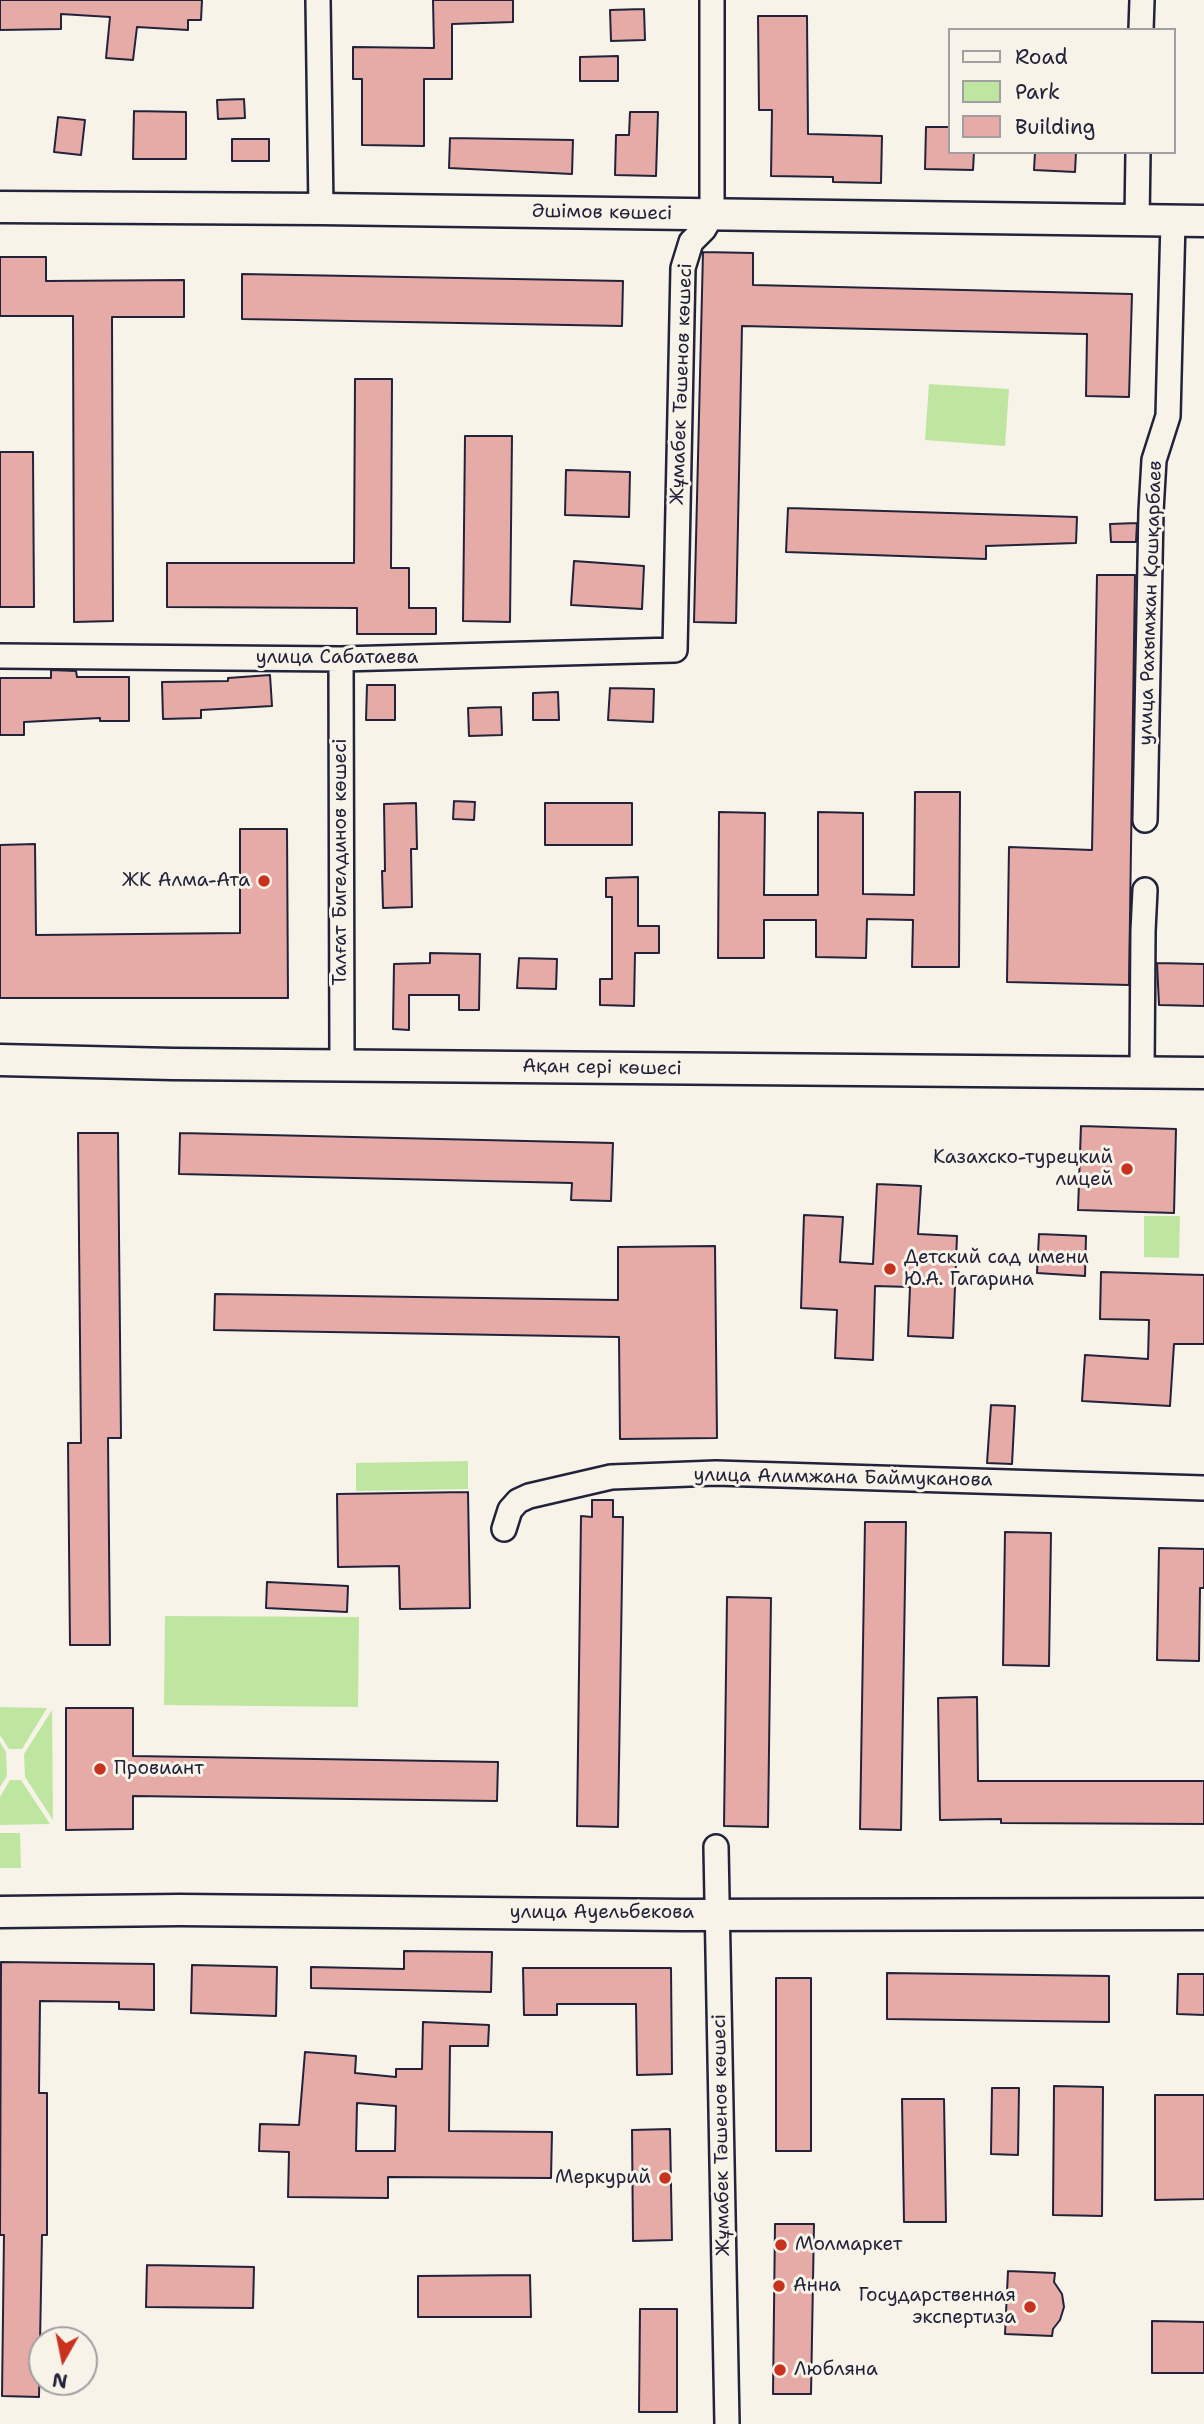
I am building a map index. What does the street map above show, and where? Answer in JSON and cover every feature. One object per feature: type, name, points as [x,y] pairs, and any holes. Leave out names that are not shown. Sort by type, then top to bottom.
[{"type":"street","points":[[318,0],[321,209]]},
{"type":"street","points":[[712,0],[712,215]]},
{"type":"street","points":[[1141,28],[1142,0]]},
{"type":"street","points":[[1137,221],[1139,154]]},
{"type":"street","name":"Әшімов көшесі","points":[[0,207],[1204,221]]},
{"type":"street","name":"Жұмабек Тәшенов көшесі","points":[[675,650],[683,268],[691,242],[704,229],[712,215]]},
{"type":"street","name":"улица Рахымжан Қошқарбаев","points":[[1145,820],[1151,511],[1154,460],[1168,416],[1173,221]]},
{"type":"street","name":"улица Сабатаева","points":[[0,656],[341,659],[675,650]]},
{"type":"street","name":"Талғат Бигелдинов көшесі","points":[[341,659],[342,1065]]},
{"type":"street","points":[[1142,1072],[1145,890]]},
{"type":"street","name":"Ақан сері көшесі","points":[[0,1060],[1204,1073]]},
{"type":"street","name":"улица Алимжана Баймуканова","points":[[504,1529],[510,1510],[518,1501],[611,1477],[716,1474],[1204,1488]]},
{"type":"street","name":"Жұмабек Тәшенов көшесі","points":[[716,1847],[727,2424]]},
{"type":"street","name":"улица Ауельбекова","points":[[0,1912],[180,1910],[1204,1914]]},
{"type":"green space","points":[[929,384],[1009,389],[1005,446],[925,440]]},
{"type":"green space","points":[[1144,1216],[1180,1216],[1179,1258],[1144,1257]]},
{"type":"green space","points":[[468,1461],[468,1489],[356,1491],[356,1463]]},
{"type":"green space","points":[[165,1616],[359,1617],[358,1707],[164,1705]]},
{"type":"green space","points":[[0,1707],[47,1708],[22,1749],[9,1749],[0,1735]]},
{"type":"green space","points":[[52,1710],[53,1820],[25,1777],[24,1754]]},
{"type":"green space","points":[[0,1742],[6,1752],[7,1776],[0,1787]]},
{"type":"green space","points":[[10,1780],[21,1780],[50,1824],[0,1825],[0,1797]]},
{"type":"green space","points":[[0,1833],[20,1833],[21,1868],[0,1868]]},
{"type":"building","points":[[0,0],[202,0],[201,20],[188,20],[188,30],[137,27],[133,60],[106,58],[110,17],[61,14],[61,29],[0,30]]},
{"type":"building","points":[[433,0],[513,0],[513,22],[452,24],[452,79],[424,79],[424,146],[362,145],[362,79],[353,79],[353,47],[434,48]]},
{"type":"building","points":[[644,9],[645,40],[611,41],[610,10]]},
{"type":"building","points":[[758,16],[807,16],[808,134],[882,136],[881,183],[833,182],[833,177],[771,176],[772,110],[759,110]]},
{"type":"building","points":[[618,56],[618,81],[580,81],[580,57]]},
{"type":"building","points":[[244,99],[245,118],[218,119],[217,100]]},
{"type":"building","points":[[134,111],[186,112],[186,159],[133,159]]},
{"type":"building","points":[[630,112],[658,112],[656,176],[615,175],[616,135],[629,135]]},
{"type":"building","points":[[58,117],[85,120],[81,155],[54,152]]},
{"type":"building","points":[[926,127],[948,127],[948,154],[974,154],[973,170],[925,169]]},
{"type":"building","points":[[450,138],[573,140],[572,174],[449,168]]},
{"type":"building","points":[[232,139],[269,139],[269,161],[232,161]]},
{"type":"building","points":[[1035,154],[1076,154],[1075,172],[1034,170]]},
{"type":"building","points":[[703,252],[753,253],[753,285],[1132,294],[1129,397],[1086,396],[1087,334],[742,326],[736,623],[694,622]]},
{"type":"building","points":[[0,257],[46,257],[46,281],[184,280],[184,317],[112,317],[113,621],[74,622],[73,316],[0,316]]},
{"type":"building","points":[[242,274],[623,281],[622,326],[242,319]]},
{"type":"building","points":[[355,379],[392,379],[391,568],[409,568],[409,608],[436,608],[436,634],[357,634],[357,608],[167,607],[167,563],[354,563]]},
{"type":"building","points":[[465,436],[512,436],[510,622],[463,621]]},
{"type":"building","points":[[0,452],[33,452],[34,607],[0,607]]},
{"type":"building","points":[[566,470],[630,472],[629,517],[565,515]]},
{"type":"building","points":[[788,508],[1077,517],[1076,543],[986,546],[986,559],[786,552]]},
{"type":"building","points":[[1137,523],[1136,542],[1111,542],[1110,524]]},
{"type":"building","points":[[574,561],[644,566],[642,609],[571,605]]},
{"type":"building","points":[[1097,575],[1135,575],[1129,985],[1007,982],[1009,847],[1092,850]]},
{"type":"building","points":[[51,670],[76,671],[77,677],[129,677],[129,721],[100,721],[100,718],[24,722],[24,735],[0,735],[0,678],[51,678]]},
{"type":"building","points":[[270,675],[272,706],[201,710],[201,718],[163,719],[162,682],[228,681],[228,678]]},
{"type":"building","points":[[367,685],[395,685],[395,720],[366,720]]},
{"type":"building","points":[[610,688],[654,689],[653,722],[608,720]]},
{"type":"building","points":[[558,692],[559,720],[533,720],[533,693]]},
{"type":"building","points":[[501,707],[502,735],[469,736],[468,708]]},
{"type":"building","points":[[915,792],[960,792],[959,967],[912,967],[913,920],[867,919],[866,958],[816,957],[816,920],[764,920],[764,958],[718,958],[719,812],[765,813],[764,895],[818,895],[818,812],[863,813],[863,894],[914,895]]},
{"type":"building","points":[[454,801],[475,802],[474,820],[453,819]]},
{"type":"building","points":[[416,803],[417,849],[411,849],[412,907],[383,908],[384,804]]},
{"type":"building","points":[[545,803],[632,803],[632,845],[545,845]]},
{"type":"building","points":[[240,829],[287,829],[288,998],[0,998],[0,845],[35,844],[36,935],[240,933]]},
{"type":"building","points":[[638,877],[638,926],[659,926],[659,953],[635,953],[634,1006],[600,1005],[600,979],[612,979],[612,897],[606,897],[606,878]]},
{"type":"building","points":[[430,953],[480,954],[479,1010],[459,1010],[459,995],[409,995],[409,1030],[393,1029],[394,964],[430,963]]},
{"type":"building","points":[[519,958],[557,959],[556,989],[517,988]]},
{"type":"building","points":[[1157,963],[1204,964],[1204,1006],[1159,1005]]},
{"type":"building","name":"Казахско-турецкий лицей","points":[[1081,1126],[1176,1129],[1174,1213],[1078,1210]]},
{"type":"building","points":[[78,1133],[118,1133],[121,1438],[108,1438],[110,1645],[70,1645],[68,1443],[81,1443]]},
{"type":"building","points":[[180,1133],[613,1143],[611,1201],[571,1200],[572,1183],[179,1174]]},
{"type":"building","name":"Детский сад имени Ю.А. Гагарина","points":[[877,1184],[921,1186],[918,1234],[957,1236],[953,1338],[908,1336],[910,1287],[875,1286],[873,1360],[835,1358],[837,1310],[801,1308],[804,1215],[843,1217],[840,1262],[873,1264]]},
{"type":"building","points":[[1039,1234],[1086,1236],[1085,1276],[1037,1273]]},
{"type":"building","points":[[715,1246],[717,1438],[620,1439],[619,1337],[214,1330],[215,1294],[618,1300],[618,1247]]},
{"type":"building","points":[[1101,1272],[1204,1275],[1204,1344],[1174,1344],[1170,1406],[1082,1401],[1085,1355],[1148,1359],[1149,1320],[1100,1319]]},
{"type":"building","points":[[991,1405],[1015,1406],[1012,1464],[987,1463]]},
{"type":"building","points":[[468,1492],[470,1608],[400,1609],[399,1566],[338,1567],[337,1494]]},
{"type":"building","points":[[592,1500],[613,1500],[613,1517],[623,1517],[618,1827],[577,1826],[581,1516],[592,1517]]},
{"type":"building","points":[[865,1522],[906,1522],[901,1830],[860,1829]]},
{"type":"building","points":[[1005,1532],[1051,1533],[1049,1666],[1003,1665]]},
{"type":"building","points":[[1159,1548],[1204,1549],[1204,1588],[1200,1588],[1199,1661],[1157,1660]]},
{"type":"building","points":[[267,1582],[348,1586],[347,1612],[266,1608]]},
{"type":"building","points":[[727,1597],[771,1598],[768,1827],[724,1826]]},
{"type":"building","points":[[977,1697],[978,1781],[1204,1781],[1204,1824],[940,1820],[938,1698]]},
{"type":"building","points":[[66,1708],[133,1708],[133,1756],[498,1762],[497,1801],[133,1796],[133,1829],[66,1830]]},
{"type":"building","points":[[404,1951],[492,1952],[491,1992],[311,1988],[311,1967],[404,1969]]},
{"type":"building","points":[[1,1962],[154,1964],[154,2010],[119,2009],[119,2002],[40,2001],[39,2093],[47,2093],[47,2235],[42,2235],[40,2326],[28,2326],[28,2396],[39,2397],[2,2396],[4,2235],[0,2235]]},
{"type":"building","points":[[192,1965],[277,1967],[276,2016],[191,2013]]},
{"type":"building","points":[[523,1968],[671,1968],[672,2074],[637,2075],[636,2004],[557,2004],[557,2015],[524,2015]]},
{"type":"building","points":[[887,1973],[1109,1976],[1109,2022],[887,2019]]},
{"type":"building","points":[[1178,1974],[1204,1974],[1204,2015],[1177,2014]]},
{"type":"building","points":[[776,1978],[811,1978],[811,2151],[776,2151]]},
{"type":"building","points":[[423,2022],[489,2025],[488,2046],[450,2046],[449,2131],[552,2132],[551,2178],[388,2177],[388,2198],[288,2197],[289,2152],[259,2151],[260,2124],[299,2125],[305,2052],[356,2056],[355,2073],[396,2077],[396,2069],[422,2069]],"holes":[[[357,2103],[396,2106],[395,2151],[356,2151]]]},
{"type":"building","points":[[1054,2086],[1103,2087],[1102,2216],[1053,2215]]},
{"type":"building","points":[[992,2088],[1019,2088],[1018,2155],[991,2154]]},
{"type":"building","points":[[1155,2095],[1204,2095],[1204,2199],[1155,2200]]},
{"type":"building","points":[[902,2099],[944,2099],[946,2222],[904,2222]]},
{"type":"building","points":[[670,2129],[672,2240],[633,2241],[632,2130]]},
{"type":"building","points":[[775,2224],[814,2224],[811,2394],[773,2394]]},
{"type":"building","points":[[147,2265],[254,2267],[253,2308],[146,2307]]},
{"type":"building","points":[[1008,2271],[1055,2273],[1054,2282],[1062,2294],[1064,2307],[1052,2336],[1005,2334]]},
{"type":"building","points":[[530,2275],[531,2317],[418,2317],[418,2276]]},
{"type":"building","points":[[640,2309],[677,2309],[677,2412],[639,2412]]},
{"type":"building","points":[[1152,2321],[1204,2322],[1204,2373],[1152,2373]]},
{"type":"place","name":"ЖК Алма-Ата","points":[[264,881]]},
{"type":"place","name":"Казахско-турецкий лицей","points":[[1127,1169]]},
{"type":"place","name":"Детский сад имени Ю.А. Гагарина","points":[[890,1269]]},
{"type":"place","name":"Провиант","points":[[100,1769]]},
{"type":"place","name":"Меркурий","points":[[665,2178]]},
{"type":"place","name":"Молмаркет","points":[[781,2245]]},
{"type":"place","name":"Анна","points":[[779,2286]]},
{"type":"place","name":"Государственная экспертиза","points":[[1030,2307]]},
{"type":"place","name":"Любляна","points":[[780,2370]]}]
